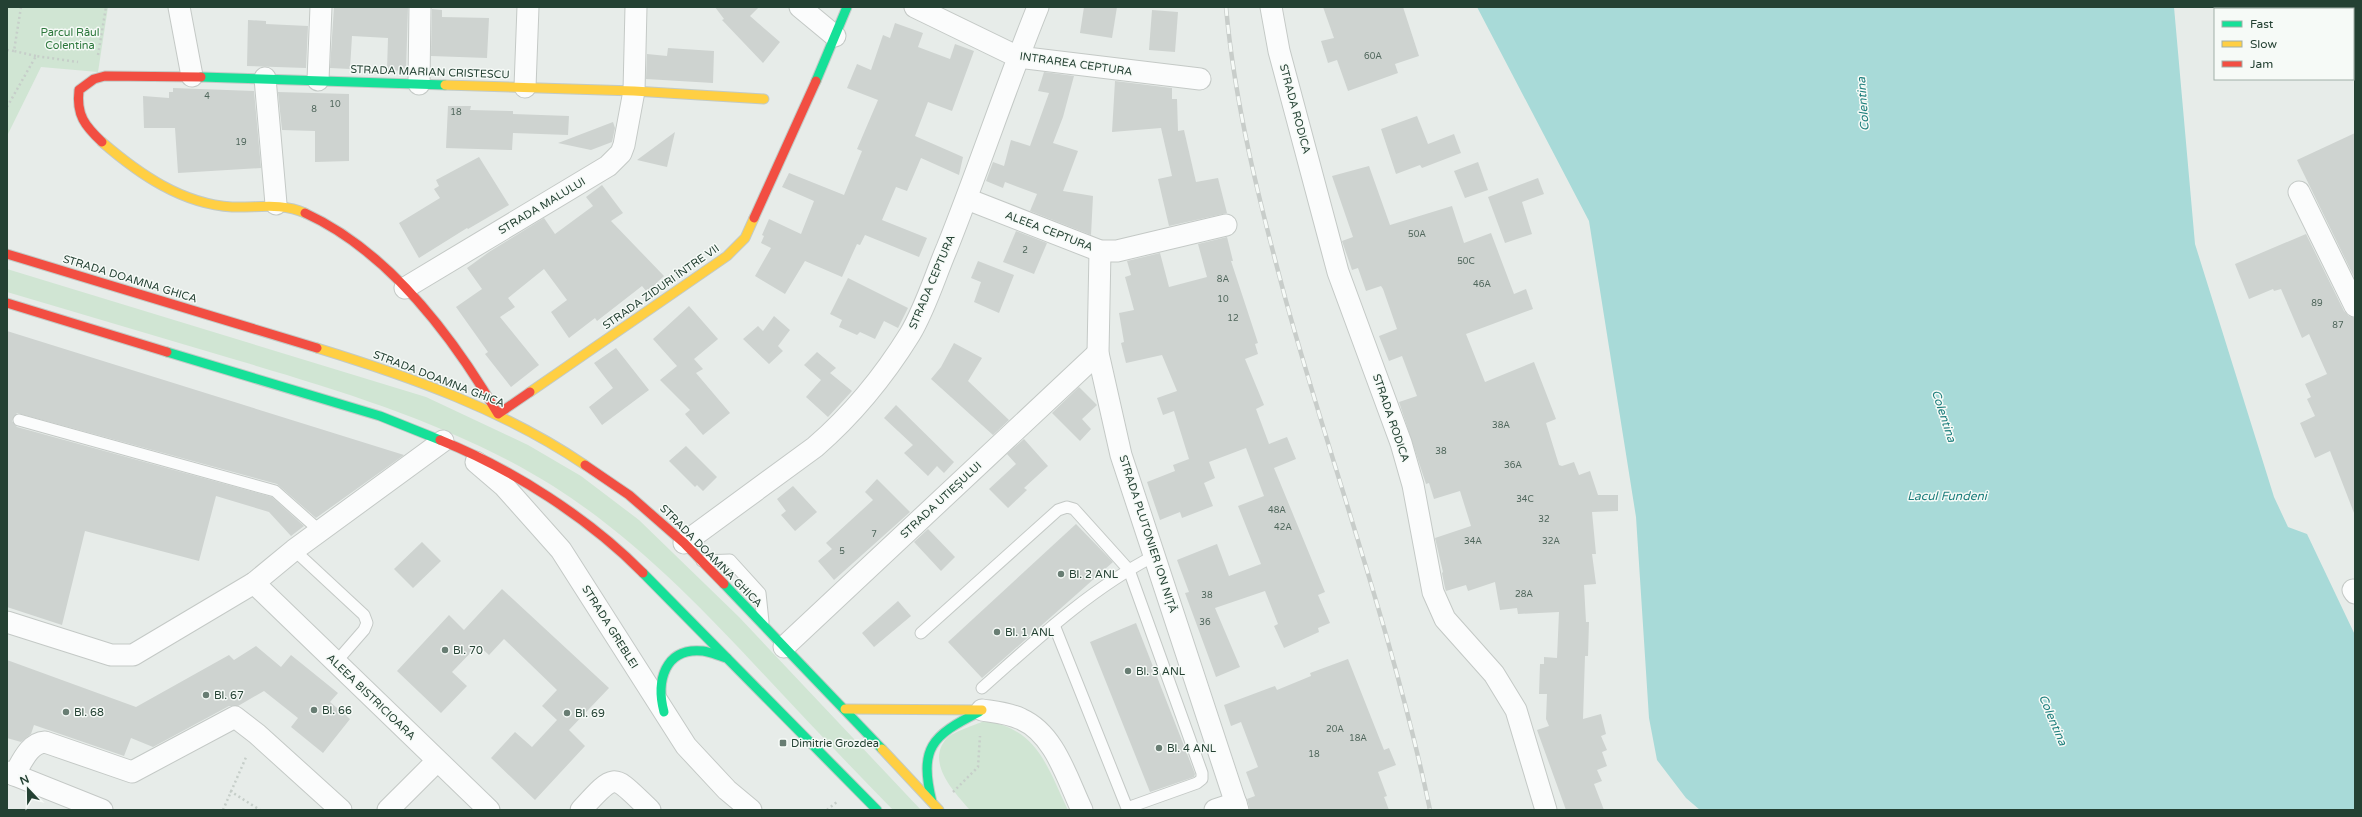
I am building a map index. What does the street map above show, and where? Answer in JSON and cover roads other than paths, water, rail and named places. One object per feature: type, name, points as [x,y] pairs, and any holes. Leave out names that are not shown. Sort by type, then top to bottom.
[{"type":"main road","name":"STRADA ZIDURI ÎNTRE VII","points":[[498,414],[727,256],[745,238],[847,7]]},
{"type":"main road","name":"STRADA MARIAN CRISTESCU","points":[[276,204],[246,208],[224,206],[200,201],[166,188],[138,171],[104,145],[85,126],[79,118],[77,101],[79,90],[94,79],[135,75],[634,91],[764,99]]},
{"type":"main road","points":[[276,204],[295,209],[335,230],[375,259],[405,288],[448,337],[483,388],[498,414]]},
{"type":"main road","name":"STRADA DOAMNA GHICA","points":[[7,254],[379,367],[498,414],[554,444],[628,495],[684,543],[845,709],[936,807]]},
{"type":"main road","points":[[7,303],[380,416],[462,449],[549,497],[624,553],[877,810]]},
{"type":"main road","points":[[664,712],[660,686],[663,674],[669,663],[679,655],[691,650],[704,651],[727,658]]},
{"type":"main road","points":[[845,709],[982,710]]},
{"type":"main road","points":[[936,807],[925,773],[930,748],[936,737],[947,728],[982,710]]},
{"type":"street","points":[[180,7],[192,76]]},
{"type":"street","points":[[318,80],[321,7]]},
{"type":"street","points":[[419,84],[420,7]]},
{"type":"street","points":[[526,87],[528,7]]},
{"type":"street","name":"STRADA MALULUI","points":[[405,288],[608,166],[621,153],[624,145],[634,91],[636,7]]},
{"type":"street","points":[[800,7],[835,36]]},
{"type":"street","name":"INTRAREA CEPTURA","points":[[915,7],[1018,57],[1200,79]]},
{"type":"street","name":"STRADA CEPTURA","points":[[684,543],[815,447],[858,405],[910,332],[967,199],[1018,57],[1038,7]]},
{"type":"street","name":"STRADA RODICA","points":[[1271,7],[1279,51],[1338,272],[1401,443],[1413,486],[1436,600],[1445,619],[1494,674],[1516,710],[1546,810]]},
{"type":"street","points":[[265,78],[276,204]]},
{"type":"street","points":[[2299,192],[2355,306]]},
{"type":"street","name":"ALEEA CEPTURA","points":[[967,199],[1100,251],[1117,251],[1226,225]]},
{"type":"street","name":"STRADA PLUTONIER ION NIȚĂ","points":[[1100,251],[1098,353],[1121,455],[1237,806]]},
{"type":"street","name":"STRADA UTIEȘULUI","points":[[784,647],[1098,353]]},
{"type":"street","points":[[7,622],[111,655],[133,655],[153,645],[254,583],[294,550],[443,441]]},
{"type":"street","name":"STRADA GREBLEI","points":[[462,449],[504,486],[561,550],[686,746],[728,790],[751,810]]},
{"type":"street","name":"ALEEA BISTRICIOARA","points":[[254,583],[488,810]]},
{"type":"street","points":[[982,710],[1021,719],[1036,727],[1053,749],[1082,810]]},
{"type":"street","points":[[102,810],[11,774],[31,748],[37,743],[45,742],[132,772],[235,717],[257,734],[341,810]]},
{"type":"street","points":[[388,810],[437,761]]},
{"type":"street","points":[[581,810],[606,783],[612,781],[620,782],[650,810]]},
{"type":"street","points":[[1215,810],[1237,806]]},
{"type":"lane","points":[[19,420],[275,491],[320,531]]},
{"type":"lane","points":[[921,633],[1058,510],[1067,507],[1074,509],[1129,570],[1202,779],[1197,783],[1124,809],[1054,625]]},
{"type":"lane","points":[[294,550],[364,616],[367,623],[364,630],[336,662]]},
{"type":"lane","points":[[982,688],[1054,625],[1129,570],[1154,556]]},
{"type":"lane","points":[[702,561],[730,560],[760,593],[763,624]]},
{"type":"water","name":"Lacul Fundeni","points":[[1477,7],[2174,7],[2195,244],[2274,497],[2288,527],[2307,534],[2355,635],[2355,810],[1700,810],[1686,798],[1657,760],[1649,718],[1636,517],[1589,221]]},
{"type":"railway","points":[[1226,7],[1230,44],[1242,118],[1267,228],[1304,364],[1399,681],[1430,810]]},
{"type":"place","name":"Bl. 2 ANL","points":[[1061,574]]},
{"type":"place","name":"Bl. 1 ANL","points":[[997,632]]},
{"type":"place","name":"Bl. 70","points":[[445,650]]},
{"type":"place","name":"Bl. 3 ANL","points":[[1128,671]]},
{"type":"place","name":"Bl. 67","points":[[206,695]]},
{"type":"place","name":"Bl. 66","points":[[314,710]]},
{"type":"place","name":"Bl. 68","points":[[66,712]]},
{"type":"place","name":"Bl. 69","points":[[567,713]]},
{"type":"place","name":"Dimitrie Grozdea","points":[[783,743]]},
{"type":"place","name":"Bl. 4 ANL","points":[[1159,748]]},
{"type":"park label","name":"Parcul Râul Colentina","points":[[70,38]]},
{"type":"water label","name":"Colentina","points":[[1863,104]]},
{"type":"water label","name":"Colentina","points":[[1944,416]]},
{"type":"water label","name":"Colentina","points":[[2053,720]]}]
